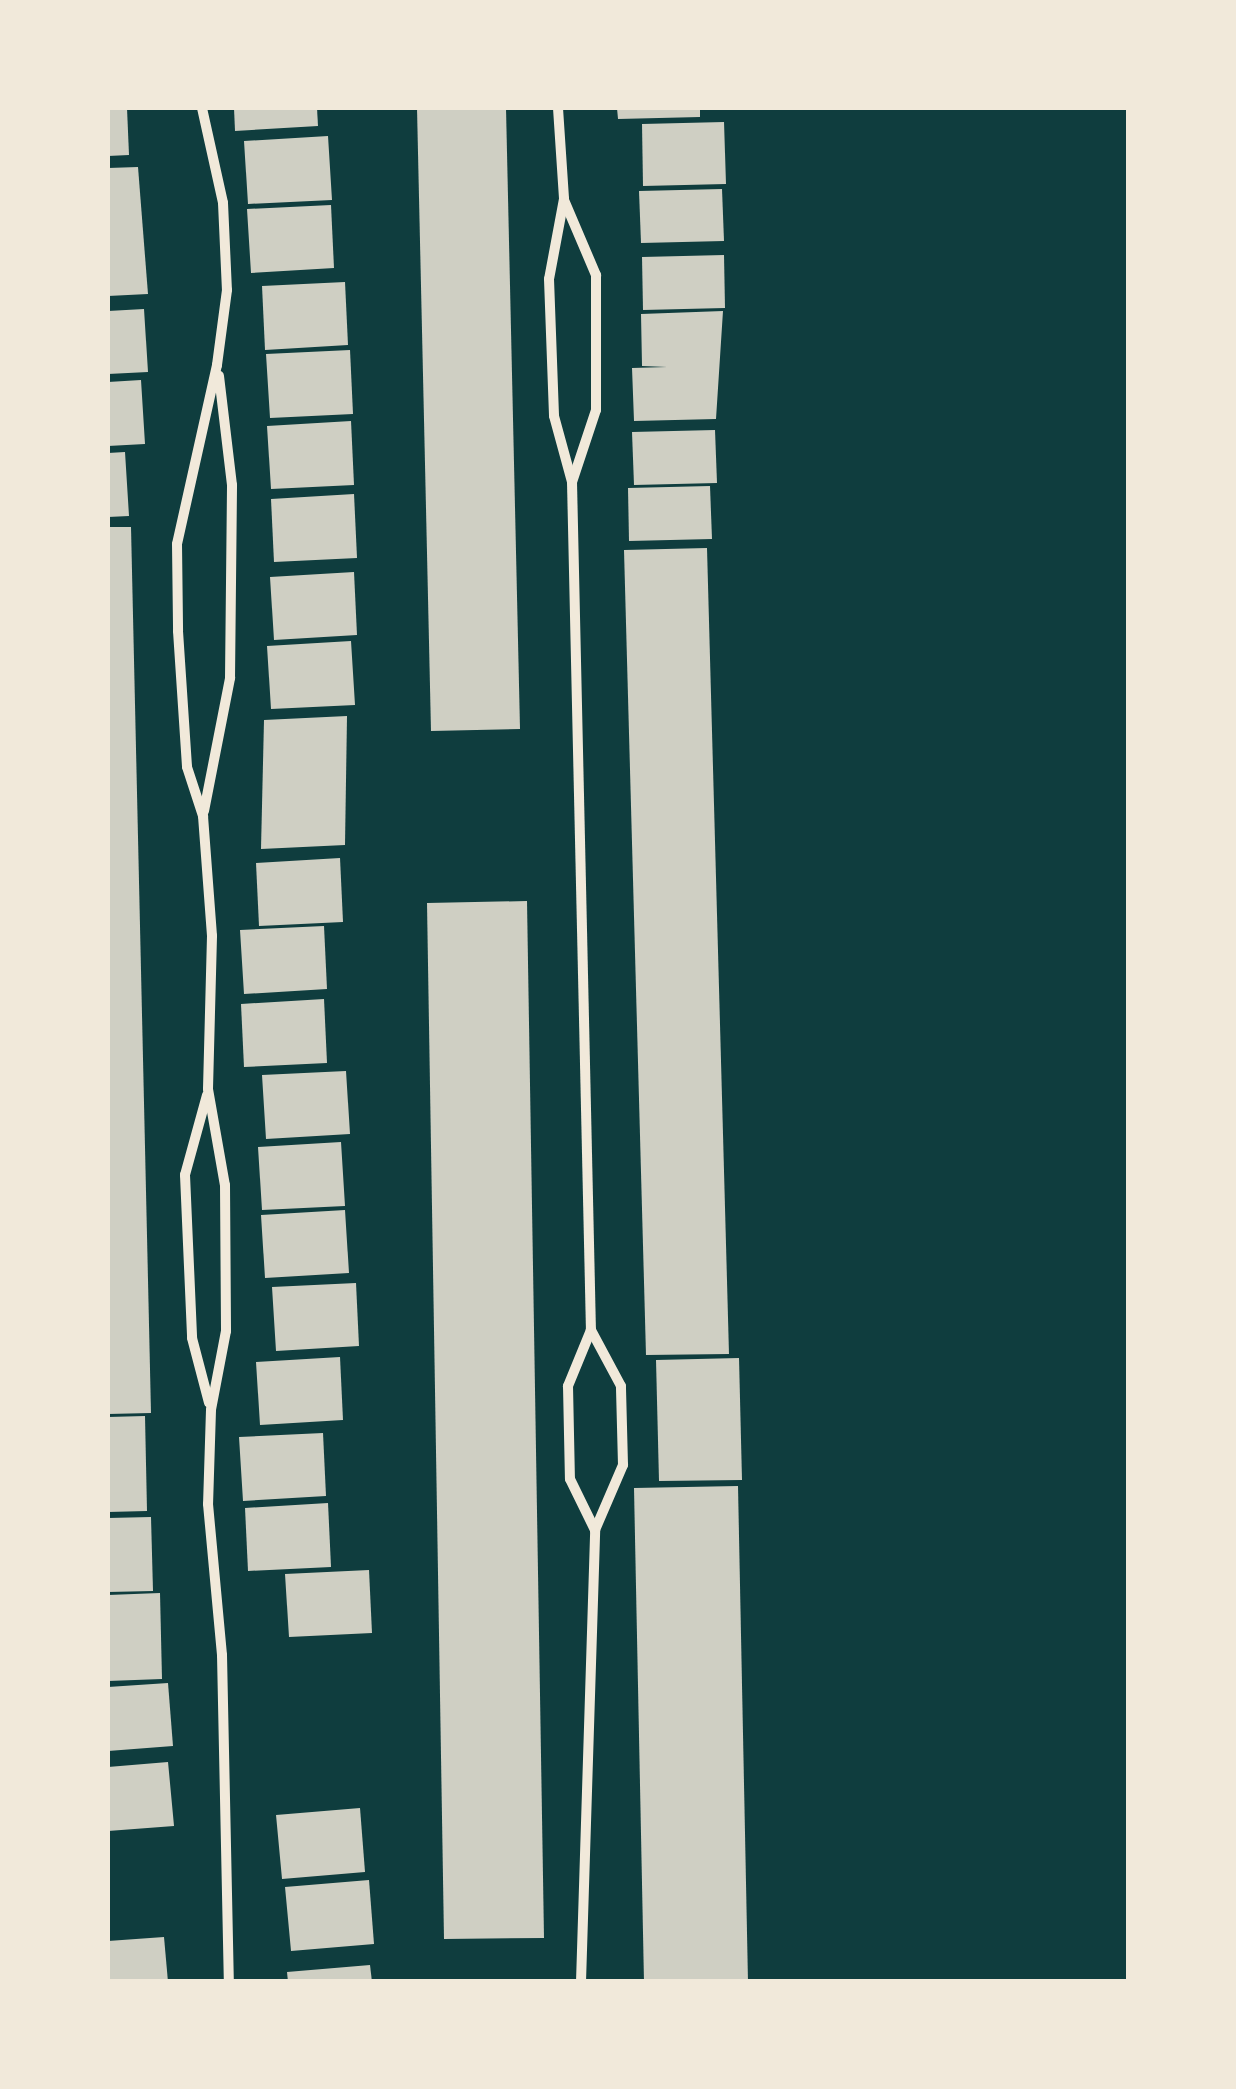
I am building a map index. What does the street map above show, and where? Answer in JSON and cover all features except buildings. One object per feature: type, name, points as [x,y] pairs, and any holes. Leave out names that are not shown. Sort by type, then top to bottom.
[{"type":"street","points":[[202,108],[227,251],[217,365],[178,544],[180,712],[186,767],[203,816],[212,936],[208,1090],[225,1221],[226,1330],[211,1410],[208,1504],[222,1654],[229,1982]]},
{"type":"street","points":[[558,108],[564,200],[550,278],[554,416],[572,482],[591,1330],[568,1386],[570,1478],[595,1530]]},
{"type":"street","points":[[564,200],[596,275],[596,410],[572,482]]},
{"type":"street","points":[[203,816],[230,678],[232,485],[217,365]]},
{"type":"street","points":[[208,1090],[186,1175],[192,1338],[211,1410]]},
{"type":"street","points":[[581,1982],[595,1530],[623,1465],[621,1386],[591,1330]]}]
